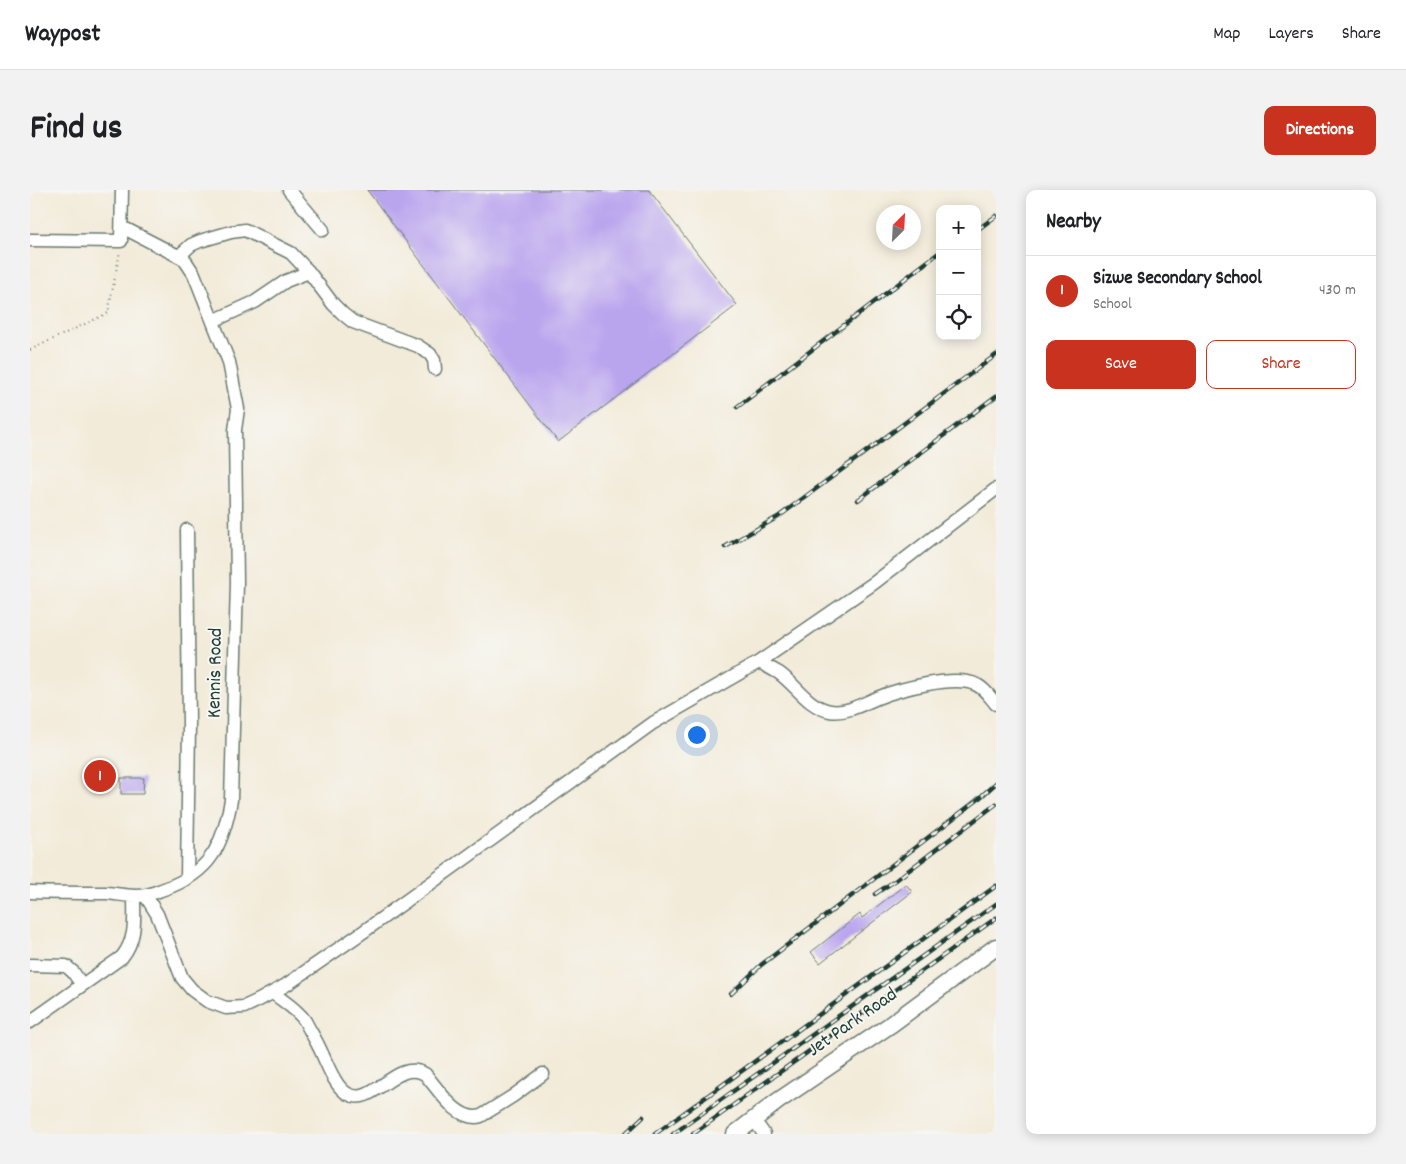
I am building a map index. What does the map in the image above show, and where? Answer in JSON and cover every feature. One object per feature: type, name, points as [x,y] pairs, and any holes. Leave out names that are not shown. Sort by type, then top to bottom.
[{"type":"main road","name":"Jet Park Road","points":[[755,1128],[789,1093],[882,1030],[996,947]]},
{"type":"main road","name":"Jet Park Road","points":[[736,1134],[755,1128],[996,954]]},
{"type":"street","points":[[30,240],[122,241],[122,190]]},
{"type":"street","points":[[289,190],[323,230]]},
{"type":"street","points":[[122,227],[179,256],[191,245],[200,241],[244,230],[291,253],[309,272],[333,304],[353,322],[418,346],[430,354],[434,360],[435,369]]},
{"type":"street","name":"Kennis Road","points":[[30,892],[140,896],[176,885],[201,869],[212,856],[226,826],[231,800],[237,583],[235,430],[238,409],[229,362],[194,274],[189,264],[179,256]]},
{"type":"street","points":[[213,321],[255,302],[286,281],[309,272]]},
{"type":"street","points":[[140,896],[157,914],[182,978],[192,990],[207,1001],[220,1007],[232,1008],[250,1004],[273,993],[363,932],[653,723],[759,662],[874,583],[996,490]]},
{"type":"street","points":[[187,879],[189,724],[188,530]]},
{"type":"street","points":[[759,662],[779,673],[818,707],[831,712],[856,707],[902,690],[954,681],[976,684],[983,688],[996,704]]},
{"type":"street","points":[[30,1022],[122,957],[128,950],[133,935],[140,896]]},
{"type":"street","points":[[30,965],[66,966],[82,985]]},
{"type":"street","points":[[273,993],[300,1015],[318,1044],[330,1072],[344,1091],[352,1095],[365,1096],[405,1072],[420,1072],[426,1074],[454,1108],[465,1115],[476,1118],[513,1096],[543,1074]]},
{"type":"path","points":[[30,350],[108,313],[122,241]]},
{"type":"building","points":[[367,190],[649,190],[737,305],[558,442]]},
{"type":"building","points":[[121,778],[144,778],[143,794],[121,794]]},
{"type":"building","points":[[906,884],[912,892],[820,963],[811,952],[860,914],[862,918]]},
{"type":"railway","points":[[981,227],[996,216]]},
{"type":"railway","points":[[737,407],[936,255]]},
{"type":"railway","points":[[725,547],[778,517],[996,355]]},
{"type":"railway","points":[[858,500],[996,396]]},
{"type":"railway","points":[[731,994],[761,965],[976,801],[996,783]]},
{"type":"railway","points":[[875,894],[996,804]]},
{"type":"railway","points":[[655,1134],[996,886]]},
{"type":"railway","points":[[673,1134],[996,904]]},
{"type":"railway","points":[[693,1134],[996,918]]},
{"type":"railway","points":[[625,1134],[643,1117]]},
{"type":"place","name":"Sizwe Secondary School","points":[[100,776]]}]
